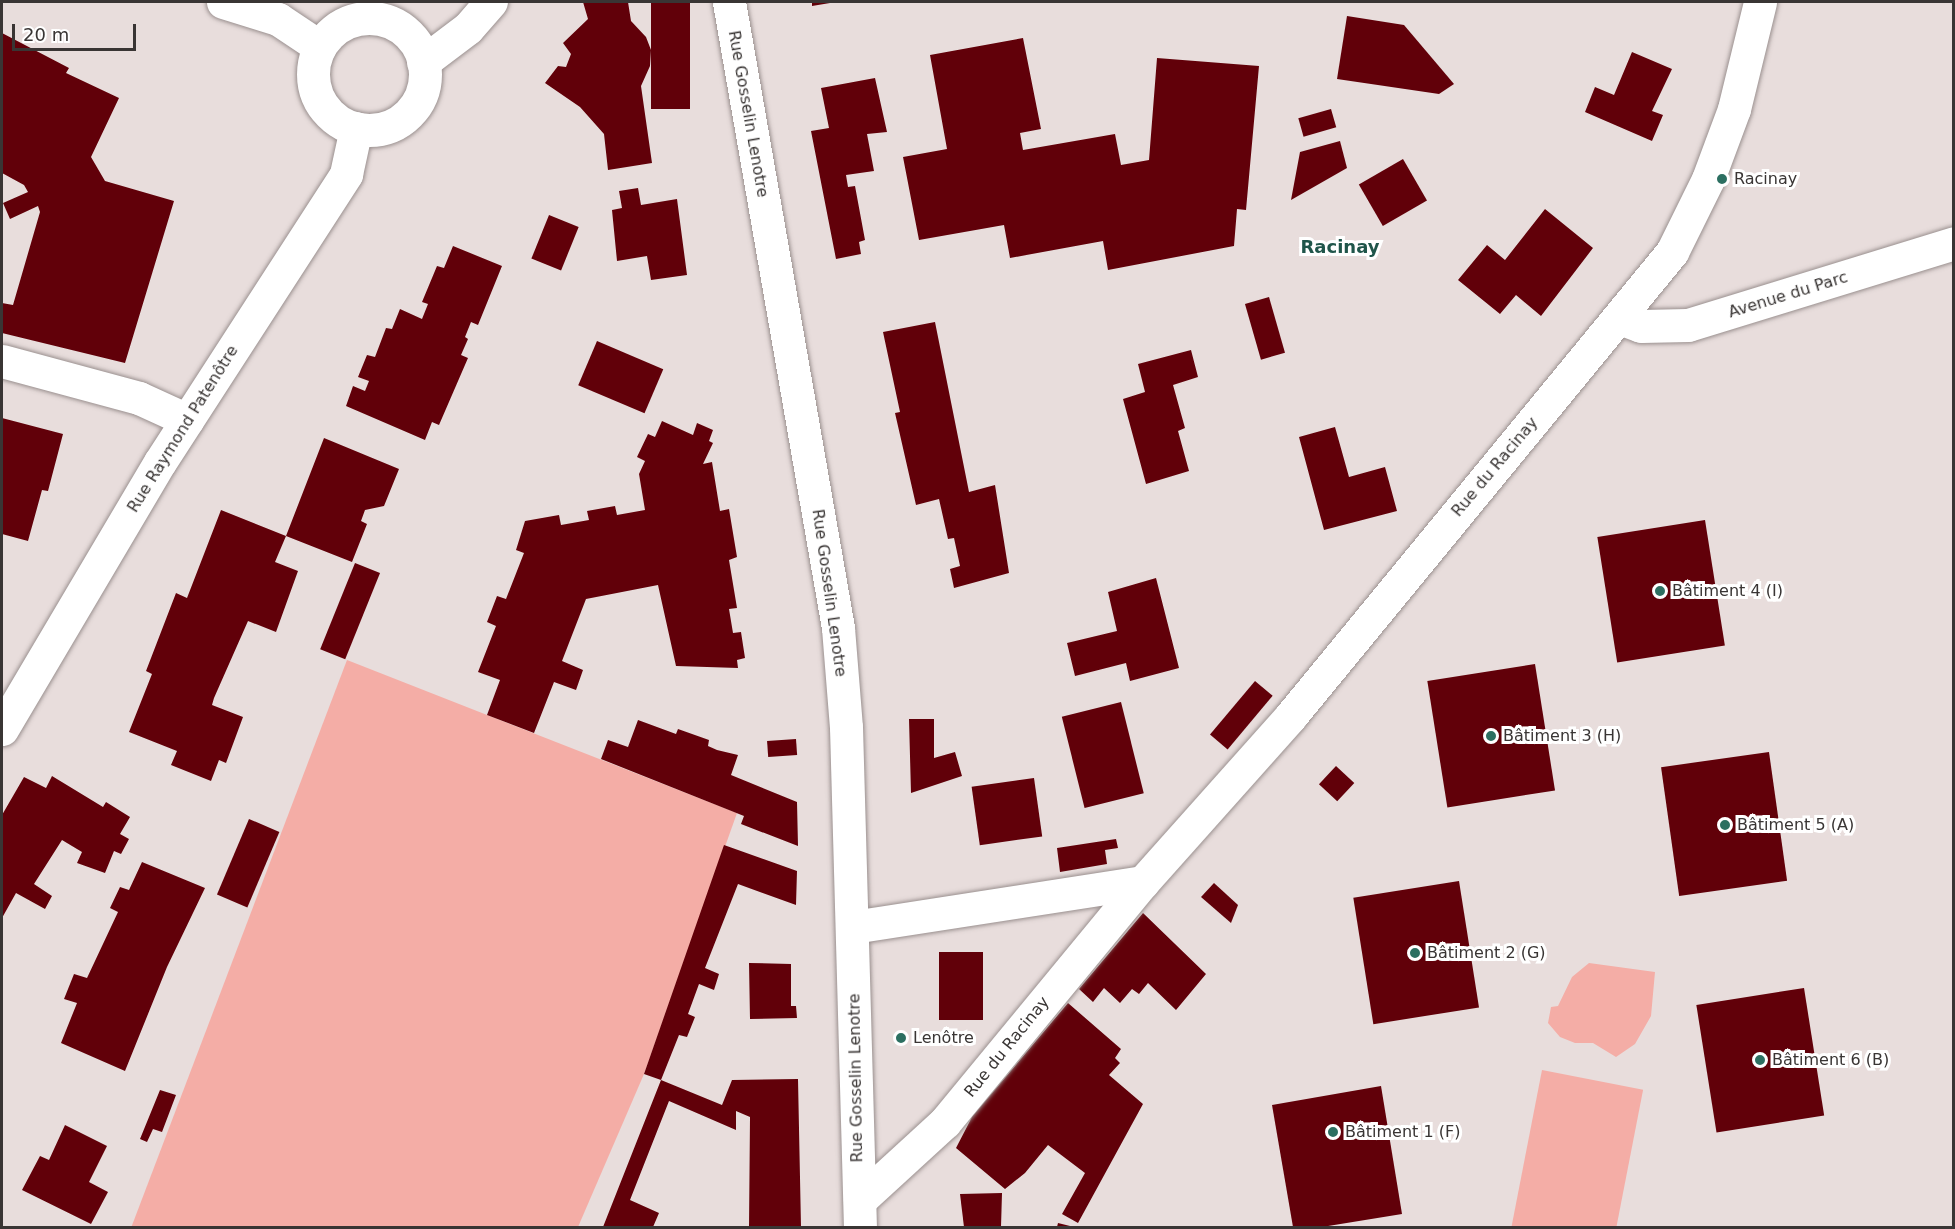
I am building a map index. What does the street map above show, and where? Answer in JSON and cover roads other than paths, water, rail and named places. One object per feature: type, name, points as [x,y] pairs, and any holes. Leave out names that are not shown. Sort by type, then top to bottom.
[{"type":"street","points":[[223,2],[278,19],[320,47]]},
{"type":"street","points":[[423,62],[468,28],[491,2]]},
{"type":"street","name":"Rue Gosselin Lenotre","points":[[729,2],[838,628],[846,727],[860,1214]]},
{"type":"street","name":"Rue du Racinay","points":[[860,1214],[945,1122],[1143,882],[1290,717],[1672,252],[1708,179],[1734,109],[1760,2]]},
{"type":"street","points":[[390,10],[409,35],[423,62],[424,78],[413,107],[388,126],[356,128],[324,108],[316,92],[312,73],[320,47],[346,22],[390,10]]},
{"type":"street","name":"Rue Raymond Patenôtre","points":[[2,729],[187,420],[346,174],[356,128]]},
{"type":"street","name":"Avenue du Parc","points":[[1620,318],[1641,326],[1688,325],[1953,243]]},
{"type":"street","points":[[2,361],[139,398],[187,420]]},
{"type":"street","points":[[853,927],[1143,882]]},
{"type":"place","name":"Racinay","points":[[1722,179]]},
{"type":"place","name":"Bâtiment 4 (I)","points":[[1660,591]]},
{"type":"place","name":"Bâtiment 3 (H)","points":[[1491,736]]},
{"type":"place","name":"Bâtiment 5 (A)","points":[[1725,825]]},
{"type":"place","name":"Bâtiment 2 (G)","points":[[1415,953]]},
{"type":"place","name":"Lenôtre","points":[[901,1038]]},
{"type":"place","name":"Bâtiment 6 (B)","points":[[1760,1060]]},
{"type":"place","name":"Bâtiment 1 (F)","points":[[1333,1132]]},
{"type":"district","name":"Racinay","points":[[1340,247]]}]
